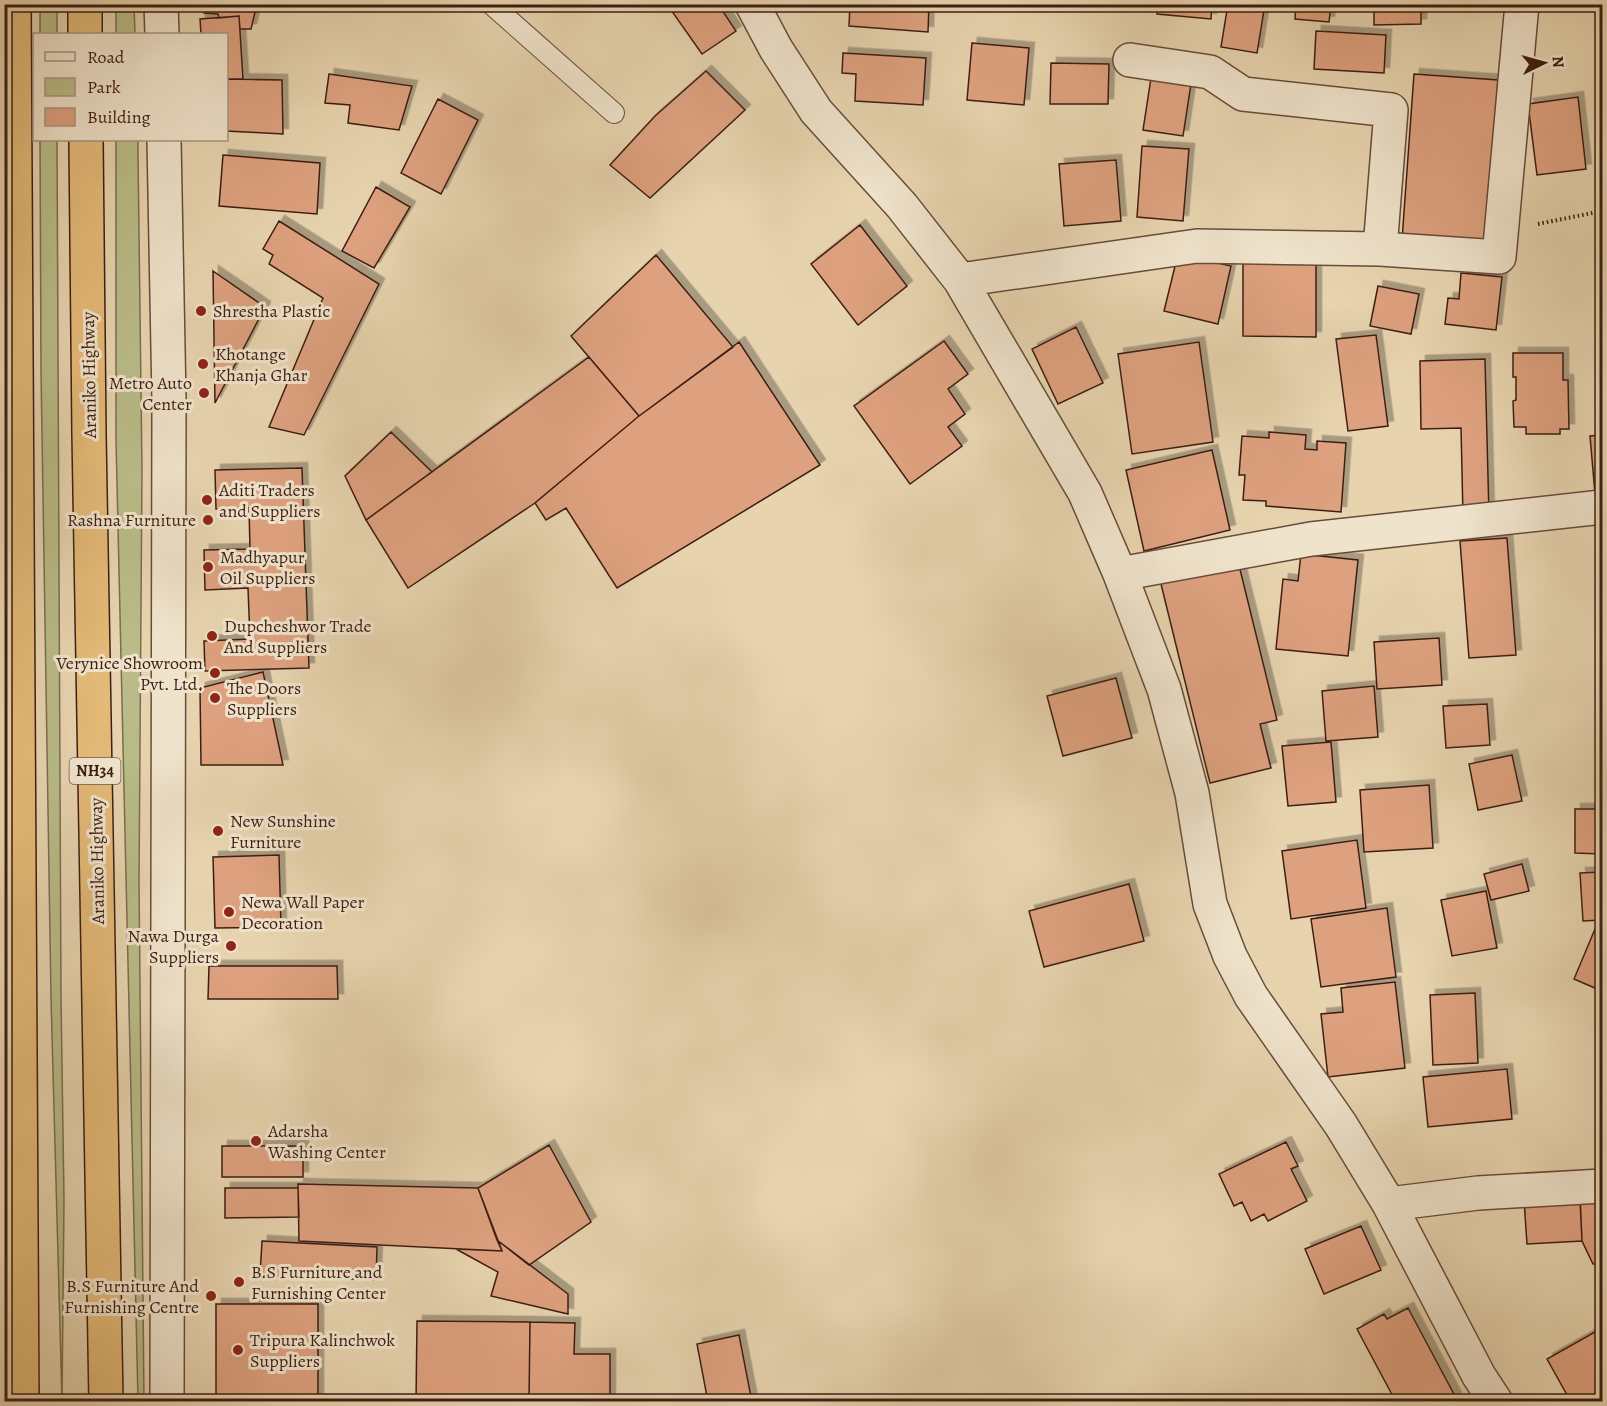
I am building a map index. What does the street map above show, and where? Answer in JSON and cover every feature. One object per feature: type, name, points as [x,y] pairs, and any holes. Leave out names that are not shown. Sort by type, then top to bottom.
[{"type":"highway","points":[[14,4],[22,1401]]},
{"type":"highway","points":[[85,4],[85,33]]},
{"type":"highway","name":"Araniko Highway","points":[[86,141],[106,1401]]},
{"type":"street","points":[[161,4],[162,33]]},
{"type":"street","points":[[752,4],[776,49],[816,111],[902,206],[960,280],[1085,493],[1120,574],[1164,689],[1192,793],[1210,904],[1230,956],[1251,996],[1341,1125],[1389,1204],[1479,1376],[1496,1401]]},
{"type":"street","points":[[960,280],[1197,246],[1380,249],[1499,257],[1522,4]]},
{"type":"street","points":[[1130,60],[1210,72],[1242,94],[1391,110],[1380,249]]},
{"type":"street","points":[[164,141],[169,401],[168,1401]]},
{"type":"street","points":[[1120,574],[1311,538],[1602,507]]},
{"type":"street","points":[[1389,1204],[1479,1193],[1602,1186]]},
{"type":"lane","points":[[491,4],[614,113]]},
{"type":"path","points":[[1502,232],[1602,211]]},
{"type":"green space","points":[[40,5],[57,5],[57,33],[40,33]]},
{"type":"green space","points":[[116,5],[134,5],[135,33],[116,33]]},
{"type":"green space","points":[[40,141],[57,141],[64,1200],[62,1402],[51,998],[41,372]]},
{"type":"green space","points":[[116,141],[138,141],[142,469],[139,883],[144,1402],[138,1401],[116,440]]},
{"type":"building","points":[[205,4],[257,4],[251,29],[240,29],[239,16],[219,18],[218,14],[204,13]]},
{"type":"building","points":[[679,4],[718,4],[736,31],[702,54],[671,10]]},
{"type":"building","points":[[850,4],[929,4],[928,32],[849,26]]},
{"type":"building","points":[[1158,4],[1212,4],[1211,19],[1157,14]]},
{"type":"building","points":[[1228,4],[1265,4],[1257,53],[1221,47]]},
{"type":"building","points":[[1296,4],[1331,4],[1329,22],[1295,19]]},
{"type":"building","points":[[1374,4],[1421,4],[1421,24],[1374,25]]},
{"type":"building","points":[[239,16],[243,79],[228,79],[228,33],[201,33],[200,19]]},
{"type":"building","points":[[1316,31],[1386,35],[1384,73],[1314,69]]},
{"type":"building","points":[[972,43],[1029,48],[1024,105],[967,100]]},
{"type":"building","points":[[843,53],[926,58],[923,105],[855,101],[856,74],[842,73]]},
{"type":"building","points":[[1051,63],[1109,64],[1108,104],[1050,104]]},
{"type":"building","points":[[1153,65],[1193,71],[1183,136],[1143,130]]},
{"type":"building","points":[[706,71],[745,110],[650,198],[610,165],[655,116]]},
{"type":"building","points":[[329,74],[412,86],[399,130],[348,123],[350,105],[325,103]]},
{"type":"building","points":[[1414,74],[1498,80],[1486,246],[1402,240]]},
{"type":"building","points":[[228,79],[282,80],[283,134],[228,131]]},
{"type":"building","points":[[1578,97],[1586,169],[1537,175],[1528,104]]},
{"type":"building","points":[[438,99],[478,120],[441,194],[401,173]]},
{"type":"building","points":[[1142,146],[1189,149],[1183,221],[1137,217]]},
{"type":"building","points":[[223,155],[320,163],[317,214],[219,206]]},
{"type":"building","points":[[1116,160],[1121,221],[1064,226],[1059,164]]},
{"type":"building","points":[[376,187],[410,207],[374,268],[342,251]]},
{"type":"building","points":[[279,221],[379,284],[304,435],[269,427],[323,298],[269,264],[273,255],[263,249]]},
{"type":"building","points":[[860,225],[907,286],[858,325],[811,264]]},
{"type":"building","points":[[1178,254],[1231,266],[1218,324],[1164,311]]},
{"type":"building","points":[[656,255],[733,347],[639,416],[571,336]]},
{"type":"building","points":[[1243,255],[1316,255],[1316,337],[1243,336]]},
{"type":"building","points":[[213,271],[265,307],[215,403]]},
{"type":"building","points":[[1461,273],[1502,277],[1496,330],[1445,324],[1448,298],[1459,299]]},
{"type":"building","points":[[1378,286],[1419,294],[1411,334],[1370,326]]},
{"type":"building","points":[[1076,327],[1103,383],[1058,404],[1032,349]]},
{"type":"building","points":[[1376,335],[1388,426],[1348,431],[1336,339]]},
{"type":"building","points":[[944,341],[968,374],[948,389],[965,414],[948,427],[962,446],[910,484],[854,406]]},
{"type":"building","points":[[739,342],[820,465],[617,588],[566,508],[546,520],[535,503],[639,416]]},
{"type":"building","points":[[1199,342],[1213,442],[1132,454],[1118,354]]},
{"type":"building","points":[[1513,353],[1563,353],[1563,380],[1568,380],[1569,429],[1560,429],[1560,434],[1526,434],[1526,427],[1514,427],[1513,401],[1516,400],[1516,377],[1513,377]]},
{"type":"building","points":[[589,357],[639,416],[535,503],[408,588],[366,520]]},
{"type":"building","points":[[1485,359],[1489,516],[1463,516],[1461,428],[1421,429],[1420,361]]},
{"type":"building","points":[[391,432],[432,472],[366,520],[345,476]]},
{"type":"building","points":[[1269,432],[1306,435],[1305,449],[1317,450],[1317,441],[1346,443],[1341,512],[1266,506],[1266,501],[1243,500],[1245,475],[1239,475],[1242,436],[1269,438]]},
{"type":"building","points":[[1602,435],[1602,493],[1595,494],[1590,436]]},
{"type":"building","points":[[1212,450],[1230,530],[1144,551],[1126,470]]},
{"type":"building","points":[[302,468],[309,668],[205,671],[204,641],[250,639],[248,588],[205,590],[204,550],[250,549],[249,508],[216,509],[215,470]]},
{"type":"building","points":[[1507,538],[1516,655],[1469,658],[1460,541]]},
{"type":"building","points":[[1301,554],[1358,560],[1348,656],[1276,649],[1283,579],[1298,581]]},
{"type":"building","points":[[1237,557],[1277,720],[1260,724],[1271,768],[1210,783],[1159,576]]},
{"type":"building","points":[[1439,638],[1442,685],[1377,689],[1374,642]]},
{"type":"building","points":[[263,672],[283,765],[201,765],[200,688]]},
{"type":"building","points":[[1116,678],[1132,738],[1063,756],[1047,696]]},
{"type":"building","points":[[1374,686],[1378,737],[1326,741],[1322,691]]},
{"type":"building","points":[[1487,704],[1490,745],[1446,748],[1443,706]]},
{"type":"building","points":[[1331,742],[1336,802],[1288,806],[1282,746]]},
{"type":"building","points":[[1512,755],[1522,801],[1478,810],[1469,764]]},
{"type":"building","points":[[1429,785],[1433,848],[1364,852],[1360,790]]},
{"type":"building","points":[[1575,809],[1602,809],[1602,854],[1575,853]]},
{"type":"building","points":[[1357,840],[1366,908],[1291,919],[1282,851]]},
{"type":"building","points":[[279,855],[281,927],[215,928],[213,857]]},
{"type":"building","points":[[1522,864],[1529,891],[1491,900],[1484,874]]},
{"type":"building","points":[[1602,872],[1602,920],[1583,921],[1580,873]]},
{"type":"building","points":[[1129,884],[1144,941],[1044,967],[1029,911]]},
{"type":"building","points":[[1486,891],[1497,948],[1452,956],[1441,900]]},
{"type":"building","points":[[1387,908],[1396,977],[1321,987],[1311,919]]},
{"type":"building","points":[[1595,929],[1602,932],[1602,991],[1574,979]]},
{"type":"building","points":[[209,966],[337,966],[338,999],[208,999]]},
{"type":"building","points":[[1395,982],[1405,1068],[1328,1077],[1321,1014],[1343,1012],[1341,988]]},
{"type":"building","points":[[1475,993],[1478,1063],[1433,1065],[1430,995]]},
{"type":"building","points":[[1507,1069],[1512,1119],[1428,1127],[1423,1077]]},
{"type":"building","points":[[1286,1142],[1298,1166],[1291,1169],[1307,1201],[1268,1221],[1264,1214],[1251,1221],[1242,1202],[1234,1206],[1219,1174]]},
{"type":"building","points":[[549,1145],[591,1222],[529,1265],[497,1240],[478,1188]]},
{"type":"building","points":[[222,1146],[303,1146],[303,1177],[222,1177]]},
{"type":"building","points":[[298,1184],[478,1188],[502,1251],[299,1241]]},
{"type":"building","points":[[225,1188],[298,1188],[299,1217],[225,1218]]},
{"type":"building","points":[[1580,1196],[1582,1241],[1527,1244],[1524,1200]]},
{"type":"building","points":[[1602,1199],[1602,1264],[1593,1264],[1582,1241],[1580,1200]]},
{"type":"building","points":[[1361,1226],[1381,1270],[1324,1294],[1305,1249]]},
{"type":"building","points":[[497,1240],[568,1294],[568,1314],[491,1296],[498,1272],[456,1249],[502,1251]]},
{"type":"building","points":[[262,1241],[377,1247],[376,1280],[260,1275]]},
{"type":"building","points":[[216,1304],[318,1304],[318,1402],[216,1402]]},
{"type":"building","points":[[1408,1308],[1456,1398],[1449,1402],[1396,1402],[1357,1329],[1384,1314],[1387,1319]]},
{"type":"building","points":[[417,1321],[530,1322],[529,1402],[416,1402]]},
{"type":"building","points":[[530,1322],[575,1323],[574,1354],[610,1354],[610,1402],[529,1402]]},
{"type":"building","points":[[1602,1328],[1602,1402],[1571,1402],[1547,1359]]},
{"type":"building","points":[[739,1335],[752,1402],[708,1402],[697,1344]]},
{"type":"place","name":"Shrestha Plastic","points":[[201,311]]},
{"type":"place","name":"Khotange Khanja Ghar","points":[[203,364]]},
{"type":"place","name":"Metro Auto Center","points":[[204,393]]},
{"type":"place","name":"Aditi Traders and Suppliers","points":[[207,500]]},
{"type":"place","name":"Rashna Furniture","points":[[208,520]]},
{"type":"place","name":"Madhyapur Oil Suppliers","points":[[208,567]]},
{"type":"place","name":"Dupcheshwor Trade And Suppliers","points":[[212,636]]},
{"type":"place","name":"Verynice Showroom Pvt. Ltd.","points":[[215,673]]},
{"type":"place","name":"The Doors Suppliers","points":[[215,698]]},
{"type":"place","name":"New Sunshine Furniture","points":[[218,831]]},
{"type":"place","name":"Newa Wall Paper Decoration","points":[[229,912]]},
{"type":"place","name":"Nawa Durga Suppliers","points":[[231,946]]},
{"type":"place","name":"Adarsha Washing Center","points":[[256,1141]]},
{"type":"place","name":"B.S Furniture and Furnishing Center","points":[[239,1282]]},
{"type":"place","name":"B.S Furniture And Furnishing Centre","points":[[211,1296]]},
{"type":"place","name":"Tripura Kalinchwok Suppliers","points":[[238,1350]]}]
